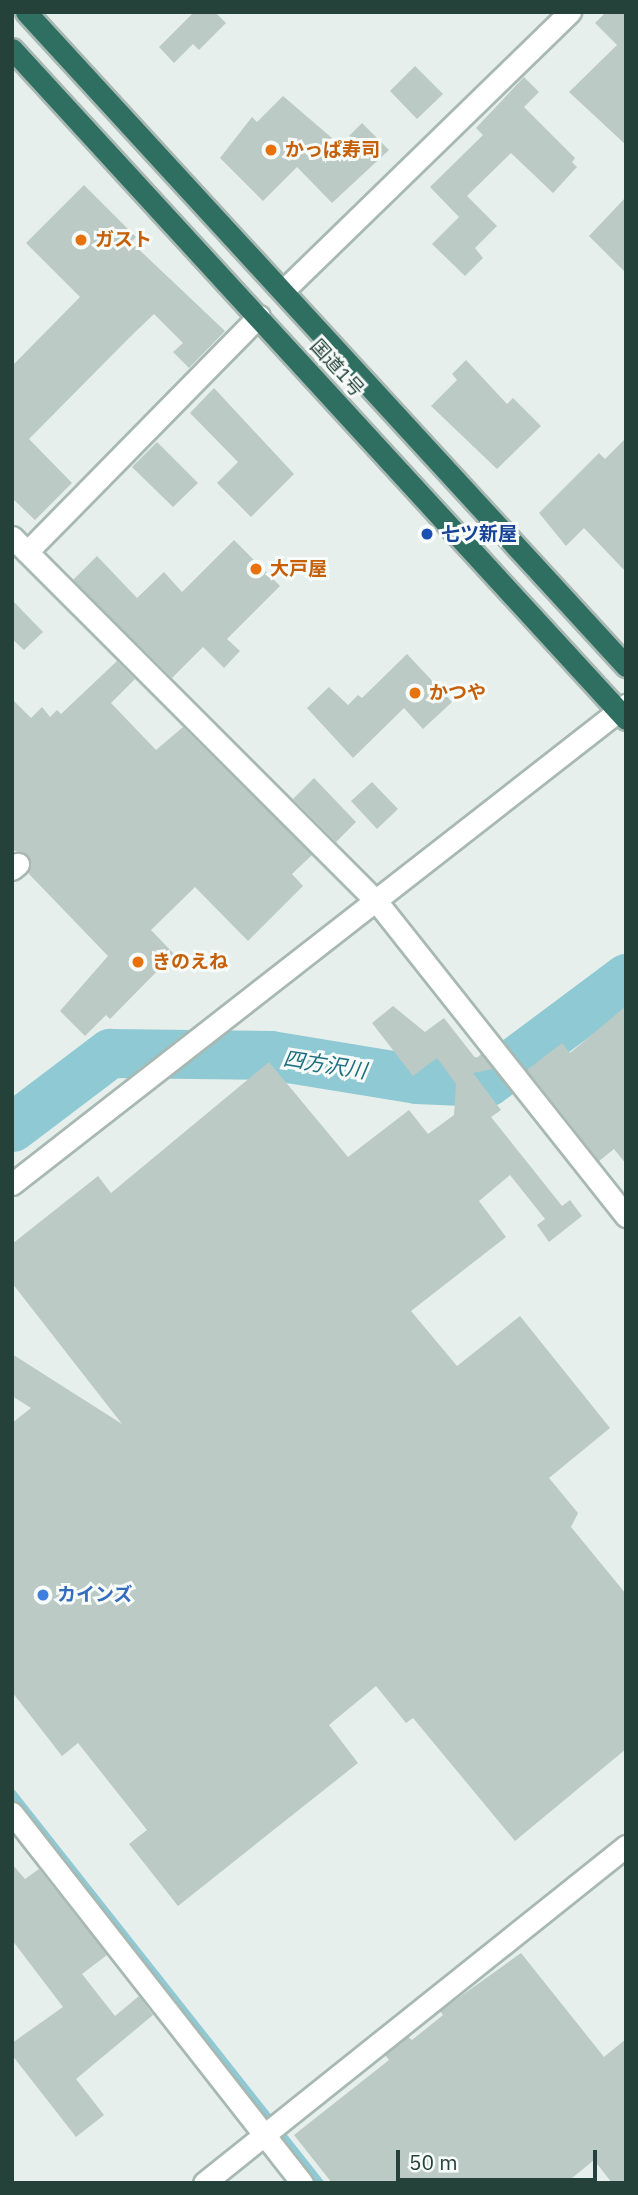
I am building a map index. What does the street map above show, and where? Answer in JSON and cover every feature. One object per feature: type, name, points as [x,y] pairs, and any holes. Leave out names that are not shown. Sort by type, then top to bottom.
[{"type":"highway","name":"国道1号","points":[[26,12],[284,290],[626,666]]},
{"type":"highway","name":"国道1号","points":[[12,49],[623,712]]},
{"type":"street","points":[[284,290],[570,12]]},
{"type":"street","points":[[259,316],[19,544],[377,902],[626,1216]]},
{"type":"street","points":[[12,1184],[623,712]]},
{"type":"street","points":[[12,1813],[302,2183]]},
{"type":"street","points":[[204,2183],[626,1846]]},
{"type":"building","points":[[194,12],[215,12],[226,23],[199,50],[193,44],[174,63],[159,47]]},
{"type":"building","points":[[606,12],[626,12],[626,145],[569,92],[617,45],[595,23]]},
{"type":"building","points":[[415,66],[443,94],[417,119],[390,91]]},
{"type":"building","points":[[524,77],[539,92],[524,107],[575,158],[572,162],[577,167],[553,193],[511,153],[467,196],[497,226],[475,248],[483,258],[465,276],[432,244],[459,217],[430,187],[483,135],[476,128]]},
{"type":"building","name":"かっぱ寿司","points":[[283,96],[340,145],[362,123],[389,150],[332,203],[297,167],[263,201],[220,158],[252,117],[257,122]]},
{"type":"building","points":[[84,185],[136,237],[131,242],[225,331],[189,368],[173,352],[183,343],[154,314],[130,337],[29,439],[72,483],[35,520],[12,498],[12,366],[80,297],[26,243]]},
{"type":"building","points":[[626,197],[626,273],[589,236]]},
{"type":"building","points":[[466,360],[507,404],[513,398],[541,426],[497,469],[431,406],[457,380],[452,374]]},
{"type":"building","points":[[214,388],[294,474],[251,517],[217,483],[238,462],[190,413]]},
{"type":"building","points":[[626,438],[626,572],[584,528],[566,546],[539,513],[599,453],[605,459]]},
{"type":"building","points":[[157,442],[198,483],[173,507],[132,467]]},
{"type":"building","points":[[234,540],[280,586],[227,639],[240,651],[224,668],[203,647],[172,678],[73,580],[97,556],[137,598],[164,572],[182,592]]},
{"type":"building","points":[[12,600],[43,632],[24,650],[12,639]]},
{"type":"building","points":[[407,654],[452,702],[423,729],[404,708],[353,758],[307,708],[329,687],[348,705],[358,695],[362,698]]},
{"type":"building","points":[[117,661],[135,679],[111,703],[156,750],[183,727],[312,855],[292,874],[303,886],[248,941],[195,887],[151,930],[174,954],[110,1019],[106,1015],[85,1036],[60,1011],[108,956],[29,874],[28,855],[12,850],[12,699],[31,718],[42,707],[50,717],[57,710],[61,714]]},
{"type":"building","points":[[314,778],[356,822],[336,842],[293,799]]},
{"type":"building","points":[[372,782],[398,809],[377,829],[351,801]]},
{"type":"building","points":[[393,1006],[425,1032],[444,1018],[476,1059],[481,1054],[493,1069],[473,1073],[501,1110],[491,1117],[562,1206],[570,1200],[582,1216],[549,1242],[537,1225],[545,1219],[510,1175],[479,1201],[506,1237],[411,1311],[457,1366],[520,1316],[610,1428],[549,1478],[578,1513],[571,1527],[626,1594],[626,1749],[515,1841],[413,1718],[406,1723],[376,1686],[329,1725],[358,1763],[178,1906],[129,1844],[147,1830],[78,1743],[62,1756],[12,1692],[12,1423],[31,1408],[12,1396],[12,1354],[122,1424],[12,1283],[12,1244],[98,1176],[111,1193],[269,1062],[348,1157],[409,1110],[428,1134],[454,1115],[456,1084],[437,1058],[413,1076],[372,1023]]},
{"type":"building","points":[[626,1006],[626,1164],[614,1149],[599,1161],[527,1070],[562,1043],[570,1053]]},
{"type":"building","points":[[12,1864],[25,1879],[39,1869],[107,1955],[82,1974],[115,2016],[139,1996],[153,2015],[76,2079],[104,2115],[76,2137],[12,2055],[12,2043],[63,2007],[12,1940]]},
{"type":"building","points":[[521,1953],[604,2057],[626,2039],[626,2183],[612,2183],[594,2160],[566,2183],[332,2183],[294,2135],[389,2060],[385,2055],[408,2037],[412,2040],[443,2015],[440,2011]]},
{"type":"waterway","name":"四方沢川","points":[[12,1127],[110,1053],[270,1055],[416,1079],[487,1082],[626,978]]},
{"type":"waterway","points":[[12,1793],[320,2183]]},
{"type":"place","name":"かっぱ寿司","points":[[271,150]]},
{"type":"place","name":"ガスト","points":[[81,240]]},
{"type":"place","name":"七ツ新屋","points":[[427,534]]},
{"type":"place","name":"大戸屋","points":[[256,569]]},
{"type":"place","name":"かつや","points":[[415,693]]},
{"type":"place","name":"きのえね","points":[[138,962]]},
{"type":"place","name":"カインズ","points":[[43,1595]]}]
